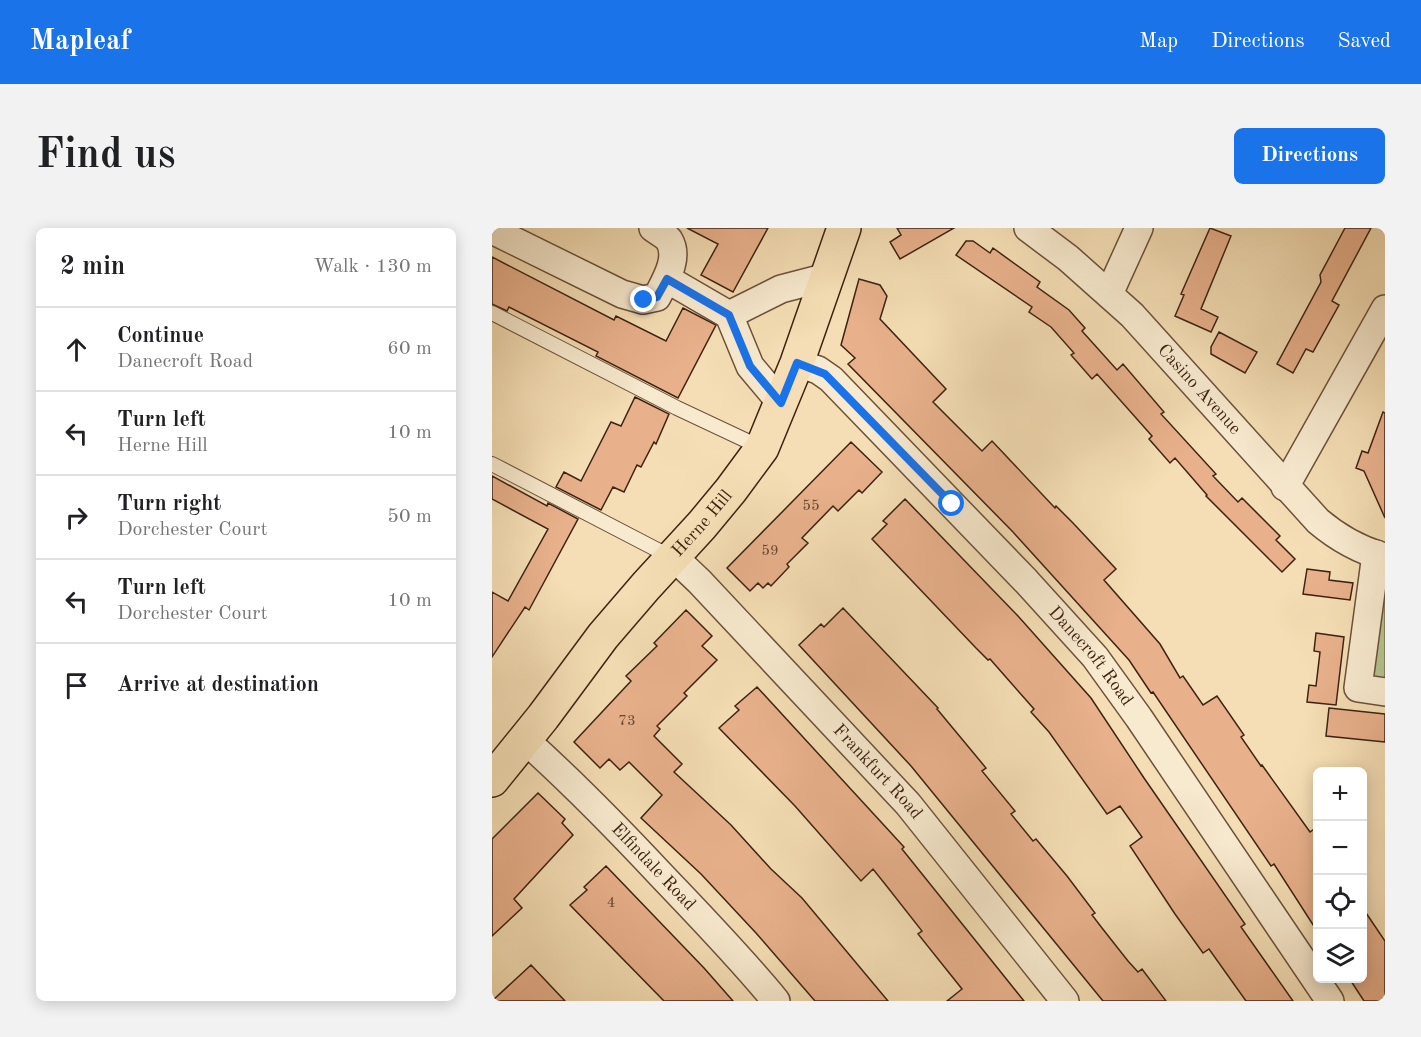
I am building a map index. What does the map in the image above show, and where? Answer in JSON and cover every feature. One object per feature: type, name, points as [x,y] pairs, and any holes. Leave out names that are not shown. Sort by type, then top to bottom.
[{"type":"main road","name":"Herne Hill","points":[[492,780],[609,629],[731,490],[762,448],[797,363],[827,277],[837,231]]},
{"type":"street","points":[[492,230],[622,294],[644,300],[657,297],[667,279],[673,257],[669,240],[653,228]]},
{"type":"street","name":"Casino Avenue","points":[[1028,228],[1068,258],[1132,315],[1285,487],[1332,532],[1357,547],[1380,556],[1358,688],[1385,692]]},
{"type":"street","points":[[1109,294],[1139,228]]},
{"type":"street","points":[[729,315],[781,289],[827,277]]},
{"type":"street","points":[[667,279],[729,315],[750,366],[781,403]]},
{"type":"street","points":[[1285,487],[1385,309]]},
{"type":"street","name":"Danecroft Road","points":[[797,363],[818,370],[831,378],[1026,581],[1095,657],[1139,718],[1330,1001]]},
{"type":"street","name":"Frankfurt Road","points":[[672,558],[699,580],[888,782],[951,856],[1065,1001]]},
{"type":"street","name":"Elfindale Road","points":[[524,739],[558,769],[655,868],[715,931],[776,1001]]},
{"type":"lane","points":[[492,313],[677,408],[762,448]]},
{"type":"lane","points":[[492,465],[672,558]]},
{"type":"green space","points":[[1385,578],[1385,685],[1364,682]]},
{"type":"building","points":[[687,228],[768,228],[733,292],[701,275],[718,244]]},
{"type":"building","points":[[897,228],[954,228],[900,259],[890,242],[901,235]]},
{"type":"building","points":[[1210,228],[1231,236],[1201,309],[1218,317],[1211,332],[1175,316],[1184,295],[1181,294]]},
{"type":"building","points":[[1345,228],[1371,228],[1332,301],[1339,305],[1313,352],[1306,349],[1293,373],[1277,364],[1321,282],[1320,275]]},
{"type":"building","points":[[966,241],[973,241],[990,253],[993,248],[1040,282],[1037,287],[1069,310],[1085,328],[1082,331],[1117,370],[1123,364],[1164,412],[1161,414],[1216,474],[1213,476],[1238,502],[1242,498],[1280,536],[1276,540],[1295,559],[1282,572],[1206,496],[1175,458],[1170,463],[1149,439],[1152,436],[1097,374],[1092,379],[1071,355],[1074,353],[1051,327],[1029,312],[1032,307],[956,255]]},
{"type":"building","points":[[492,257],[614,320],[616,316],[666,341],[683,308],[716,325],[678,398],[596,356],[598,352],[509,307],[507,311],[492,304]]},
{"type":"building","points":[[859,279],[880,285],[887,296],[880,319],[946,389],[933,402],[982,451],[992,441],[1116,569],[1104,580],[1160,644],[1180,678],[1183,676],[1203,705],[1217,696],[1244,735],[1241,737],[1261,766],[1310,832],[1313,830],[1313,925],[1274,864],[1271,866],[1129,660],[1013,532],[848,364],[855,358],[841,345]]},
{"type":"building","points":[[1219,332],[1257,352],[1245,373],[1211,354],[1211,347]]},
{"type":"building","points":[[635,397],[669,414],[656,444],[654,442],[641,467],[637,465],[624,492],[613,487],[601,510],[556,487],[564,472],[581,481],[611,422],[621,426]]},
{"type":"building","points":[[1383,412],[1385,413],[1385,518],[1364,471],[1356,468],[1362,451],[1368,453]]},
{"type":"building","points":[[851,442],[882,472],[862,493],[859,490],[838,511],[833,506],[802,538],[808,543],[787,564],[789,567],[771,586],[768,583],[763,588],[758,583],[750,591],[727,568]]},
{"type":"building","points":[[492,476],[547,506],[548,503],[578,519],[529,610],[525,607],[492,657],[492,592],[508,601],[548,529],[492,499]]},
{"type":"building","points":[[905,499],[1018,616],[1091,698],[1245,924],[1241,927],[1293,1001],[1246,1001],[1209,949],[1203,953],[1130,846],[1142,837],[1120,806],[1107,814],[1049,732],[1031,712],[1034,709],[990,659],[988,660],[976,648],[872,539],[887,524],[883,521]]},
{"type":"building","points":[[1307,569],[1330,572],[1329,580],[1353,583],[1350,600],[1303,594]]},
{"type":"building","points":[[843,608],[938,708],[986,768],[982,771],[1015,811],[1011,814],[1067,876],[1095,913],[1092,915],[1128,961],[1138,972],[1142,969],[1166,1001],[1103,1001],[911,766],[799,645],[821,624],[824,627]]},
{"type":"building","points":[[686,610],[712,636],[702,646],[717,660],[684,693],[687,696],[657,726],[660,729],[654,736],[682,764],[674,772],[731,825],[771,869],[802,898],[888,1001],[815,1001],[701,874],[641,818],[662,795],[629,762],[620,770],[609,759],[600,768],[574,742],[631,681],[626,676],[657,646],[654,643]]},
{"type":"building","points":[[1316,633],[1344,637],[1336,705],[1307,702],[1309,685],[1316,686],[1320,652],[1314,651]]},
{"type":"building","points":[[757,687],[904,847],[902,849],[1024,1001],[947,1001],[962,989],[918,934],[922,931],[873,869],[861,881],[795,806],[719,728],[739,710],[735,706]]},
{"type":"building","points":[[1329,708],[1385,714],[1385,742],[1326,736]]},
{"type":"building","points":[[538,793],[565,819],[562,823],[573,835],[514,899],[522,908],[492,936],[492,839]]},
{"type":"building","points":[[606,866],[733,1001],[664,1001],[570,905],[587,890],[584,887]]},
{"type":"building","points":[[1367,914],[1385,941],[1385,1001],[1364,1001],[1352,983],[1367,983]]},
{"type":"building","points":[[531,965],[565,1001],[492,1001]]},
{"type":"route","points":[[644,300],[657,297],[667,279],[729,315],[750,366],[781,403],[797,363],[825,374],[952,504]]}]
